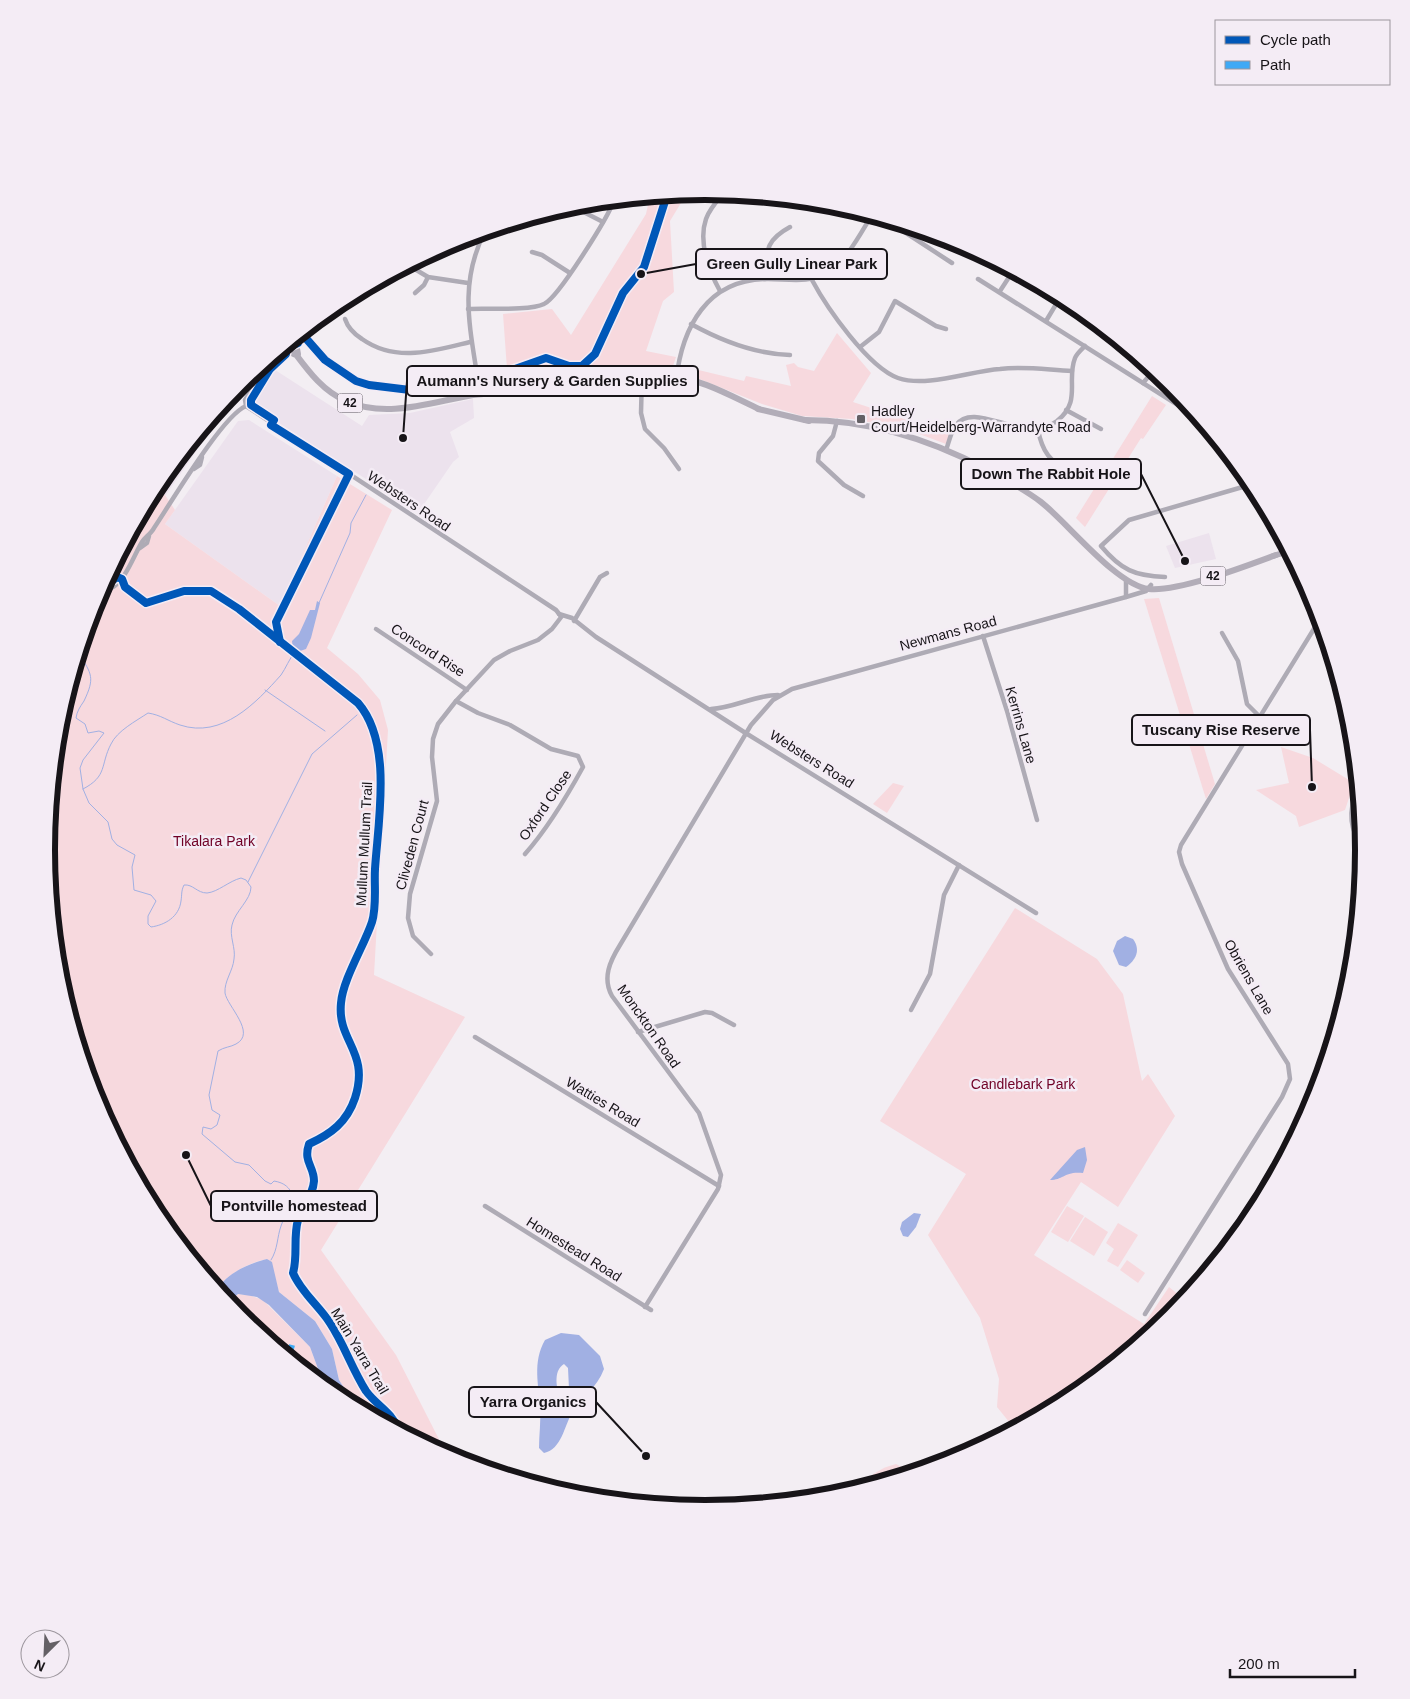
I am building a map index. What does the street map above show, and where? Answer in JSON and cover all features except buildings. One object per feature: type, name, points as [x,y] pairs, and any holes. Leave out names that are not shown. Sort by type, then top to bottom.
[{"type":"main road","name":"42","points":[[295,345],[300,358]]},
{"type":"main road","name":"42","points":[[292,348],[323,387],[347,401],[376,409],[417,405],[481,391],[557,388],[642,377],[676,379],[702,384],[760,410],[805,420],[869,425],[888,430],[946,450],[996,474],[1035,497],[1126,581],[1150,587]]},
{"type":"main road","name":"Newmans Road","points":[[1150,587],[1176,582],[1283,553]]},
{"type":"main road","name":"42","points":[[1101,558],[1128,577],[1150,587]]},
{"type":"street","points":[[718,200],[712,206],[705,220],[704,239],[710,274],[720,291]]},
{"type":"street","points":[[468,309],[543,305],[554,296],[570,273],[611,207]]},
{"type":"street","points":[[582,211],[603,222]]},
{"type":"street","points":[[676,379],[681,348],[691,324],[707,302],[720,291],[732,286],[765,279],[812,280],[827,273],[839,263],[868,221]]},
{"type":"street","points":[[765,279],[769,243],[776,235],[790,227]]},
{"type":"street","points":[[905,231],[952,263]]},
{"type":"street","points":[[481,240],[468,283],[468,309],[470,342],[481,391]]},
{"type":"street","points":[[532,252],[542,255],[570,273]]},
{"type":"street","points":[[414,269],[428,277],[468,283]]},
{"type":"street","points":[[1000,291],[1010,276]]},
{"type":"street","points":[[415,293],[424,285],[428,277]]},
{"type":"street","points":[[978,279],[1000,291],[1181,407]]},
{"type":"street","points":[[812,280],[821,298],[872,362],[887,373],[900,378],[914,381],[1001,369],[1072,372]]},
{"type":"street","points":[[860,347],[879,332],[895,301],[936,326],[946,329]]},
{"type":"street","points":[[1046,321],[1057,303]]},
{"type":"street","points":[[345,318],[349,327],[360,338],[374,347],[392,352],[418,354],[470,342]]},
{"type":"street","points":[[691,324],[716,338],[777,354],[790,355]]},
{"type":"street","points":[[946,450],[956,425],[965,418],[980,417],[1019,428],[1038,430],[1057,420],[1066,410],[1072,398],[1072,372],[1076,356],[1084,346]]},
{"type":"street","points":[[287,352],[300,358]]},
{"type":"street","points":[[110,588],[113,587],[140,548],[142,542],[194,469],[200,466],[202,457],[230,417],[238,409],[246,406],[245,400],[261,375]]},
{"type":"street","points":[[1144,384],[1150,376]]},
{"type":"street","points":[[642,377],[641,413],[645,429],[664,448],[680,469]]},
{"type":"street","name":"Websters Road","points":[[246,406],[561,615],[575,621],[722,717],[1036,912]]},
{"type":"street","points":[[1066,410],[1101,429]]},
{"type":"street","points":[[836,423],[832,439],[819,454],[818,461],[844,485],[863,496]]},
{"type":"street","points":[[1038,430],[1042,448],[1047,457],[1071,476]]},
{"type":"street","points":[[1165,577],[1142,576],[1131,573],[1101,546],[1129,520],[1244,487]]},
{"type":"street","points":[[575,621],[600,577],[607,573]]},
{"type":"street","points":[[1126,581],[1128,590],[1126,597]]},
{"type":"street","name":"Newmans Road","points":[[710,709],[722,708],[764,696],[778,695],[797,687],[1126,597],[1150,587]]},
{"type":"street","name":"Cliveden Court","points":[[430,954],[413,936],[408,918],[410,894],[436,801],[432,757],[438,724],[456,701],[499,656],[538,640],[552,629],[561,615]]},
{"type":"street","name":"Obriens Lane","points":[[1145,1314],[1260,1135],[1290,1079],[1286,1060],[1228,969],[1180,857],[1181,845],[1316,627]]},
{"type":"street","name":"Concord Rise","points":[[376,629],[467,690]]},
{"type":"street","points":[[1222,632],[1238,661],[1247,704],[1260,717]]},
{"type":"street","name":"Kerrins Lane","points":[[983,636],[1007,711],[1037,820]]},
{"type":"street","name":"Newmans Road","points":[[746,732],[761,712],[778,695]]},
{"type":"street","name":"Oxford Close","points":[[456,701],[478,714],[510,725],[551,750],[578,756],[582,760],[583,767],[567,796],[545,830],[525,854]]},
{"type":"street","points":[[722,708],[722,717]]},
{"type":"street","name":"Monckton Road","points":[[719,1186],[720,1175],[703,1122],[609,991],[607,979],[609,966],[678,844],[746,732]]},
{"type":"street","points":[[1353,801],[1350,822],[1355,837]]},
{"type":"street","points":[[911,1010],[930,974],[944,895],[960,865]]},
{"type":"street","points":[[638,1032],[704,1012],[712,1013],[734,1025]]},
{"type":"street","name":"Watties Road","points":[[475,1037],[719,1186]]},
{"type":"street","points":[[645,1307],[719,1186]]},
{"type":"street","name":"Homestead Road","points":[[485,1206],[651,1310]]},
{"type":"shaded area","points":[[272,368],[362,426],[369,415],[410,413],[473,399],[474,418],[450,432],[459,457],[453,462],[420,510],[399,496],[397,499],[251,405],[251,400]]},
{"type":"shaded area","points":[[220,417],[161,502],[157,501],[165,488],[189,454]]},
{"type":"shaded area","points":[[249,420],[337,476],[280,606],[165,524],[238,421]]},
{"type":"shaded area","points":[[1209,533],[1216,559],[1175,568],[1166,546]]},
{"type":"green space","points":[[683,200],[670,221],[674,292],[663,301],[646,351],[676,357],[672,369],[667,372],[644,371],[485,387],[479,369],[507,369],[503,314],[552,309],[571,335],[646,214],[649,202]]},
{"type":"green space","points":[[837,333],[871,373],[853,402],[950,434],[946,444],[906,429],[852,419],[802,416],[762,404],[682,372],[682,366],[744,381],[746,376],[791,386],[786,365],[794,363],[798,367],[814,371]]},
{"type":"green space","points":[[1152,396],[1166,405],[1143,439],[1141,438],[1085,527],[1076,518]]},
{"type":"green space","name":"Tikalara Park","points":[[337,476],[392,510],[327,648],[358,674],[380,700],[388,730],[374,975],[465,1017],[321,1250],[396,1355],[441,1443],[380,1412],[347,1392],[339,1380],[332,1349],[315,1321],[279,1292],[267,1259],[240,1270],[227,1278],[222,1284],[189,1245],[142,1174],[104,1098],[89,1058],[67,976],[56,892],[55,849],[56,807],[67,723],[89,641],[104,601],[142,524],[163,492],[175,510],[165,524],[280,606]]},
{"type":"green space","points":[[1159,598],[1215,784],[1206,799],[1144,599]]},
{"type":"green space","points":[[1281,747],[1313,758],[1351,781],[1352,789],[1345,810],[1299,827],[1296,816],[1256,790],[1289,783]]},
{"type":"green space","points":[[893,783],[904,786],[887,813],[873,804]]},
{"type":"green space","name":"Candlebark Park","points":[[1015,908],[1097,959],[1123,994],[1142,1081],[1148,1074],[1175,1116],[1118,1207],[1081,1182],[1034,1255],[1144,1324],[1169,1287],[1178,1295],[1134,1338],[1101,1365],[1066,1390],[1010,1423],[997,1407],[999,1379],[980,1318],[928,1235],[966,1174],[880,1121]]},
{"type":"green space","points":[[1067,1206],[1084,1216],[1068,1242],[1051,1232]]},
{"type":"green space","points":[[1085,1217],[1108,1232],[1094,1256],[1070,1241]]},
{"type":"green space","points":[[1118,1223],[1138,1235],[1118,1267],[1107,1261],[1114,1249],[1106,1243]]},
{"type":"green space","points":[[1127,1260],[1145,1273],[1138,1283],[1120,1270]]},
{"type":"green space","points":[[238,1294],[249,1295],[263,1300],[310,1347],[319,1372],[276,1338],[234,1297]]},
{"type":"green space","points":[[896,1464],[904,1468],[868,1478],[876,1473]]},
{"type":"water","points":[[317,601],[320,603],[311,638],[306,649],[297,652],[293,650],[292,641],[299,634],[310,610],[315,610]]},
{"type":"water","points":[[1125,936],[1133,939],[1137,947],[1135,958],[1126,967],[1119,965],[1113,951],[1117,941]]},
{"type":"water","points":[[1085,1147],[1087,1160],[1083,1173],[1072,1173],[1055,1180],[1050,1180],[1077,1150]]},
{"type":"water","points":[[914,1213],[921,1214],[916,1227],[908,1237],[903,1236],[900,1229],[902,1222]]},
{"type":"water","points":[[267,1259],[272,1262],[279,1292],[315,1321],[332,1349],[339,1380],[347,1392],[319,1372],[310,1347],[269,1305],[257,1297],[238,1294],[234,1297],[221,1284],[233,1274],[254,1263]]},
{"type":"water","points":[[561,1333],[579,1335],[600,1356],[604,1369],[597,1382],[572,1413],[559,1442],[550,1451],[544,1453],[539,1448],[540,1414],[537,1365],[545,1340]],"holes":[[[564,1364],[568,1368],[569,1389],[564,1397],[559,1395],[557,1374]]]},
{"type":"waterway","points":[[319,603],[350,533],[351,523],[366,495]]},
{"type":"waterway","points":[[83,789],[100,775],[114,739],[138,719],[148,713],[180,725],[195,728],[210,727],[224,723],[237,716],[261,697],[281,675],[295,652]]},
{"type":"waterway","points":[[83,661],[91,681],[76,718],[85,724],[88,733],[99,731],[104,733],[83,760],[80,768],[83,789],[89,803],[108,822],[112,839],[117,845],[135,855],[132,867],[134,890],[151,895],[156,901],[148,916],[148,924],[151,927],[156,926],[174,916],[180,907],[184,885],[207,893],[241,878],[246,880],[251,887],[232,925],[234,959],[225,989],[227,998],[242,1026],[242,1039],[236,1044],[218,1051],[209,1095],[212,1110],[220,1115],[217,1125],[211,1129],[203,1127],[202,1134],[235,1162],[249,1165],[265,1181],[271,1184],[274,1181],[286,1186],[294,1197],[282,1222],[275,1252],[271,1260]]},
{"type":"waterway","points":[[265,690],[325,731]]},
{"type":"waterway","points":[[248,882],[312,754],[357,715]]},
{"type":"marked path","points":[[291,1350],[292,1345]]},
{"type":"cycle path","points":[[305,337],[325,360],[356,381],[369,385],[410,390],[426,390],[463,383],[483,383],[498,375],[546,358],[569,366],[582,366],[595,354],[623,293],[644,267],[665,201]]},
{"type":"cycle path","points":[[280,642],[276,622],[349,474],[271,425],[274,420],[251,405],[251,400],[270,369],[286,353]]},
{"type":"cycle path","name":"Mullum Mullum Trail","points":[[114,579],[117,577],[122,579],[125,587],[146,603],[184,591],[211,591],[239,609],[358,703],[369,720],[376,739],[380,760],[381,783],[374,909],[372,922],[350,973],[341,1003],[341,1016],[356,1058],[359,1069],[359,1082],[348,1114],[331,1131],[309,1144],[307,1155],[314,1181],[312,1192],[298,1220],[293,1273],[296,1280],[335,1331],[366,1391],[392,1418]]},
{"type":"place","name":"Green Gully Linear Park","points":[[641,274]]},
{"type":"place","name":"Hadley Court/Heidelberg-Warrandyte Road","points":[[861,419]]},
{"type":"place","name":"Aumann's Nursery & Garden Supplies","points":[[403,438]]},
{"type":"place","name":"Down The Rabbit Hole","points":[[1185,561]]},
{"type":"place","name":"Tuscany Rise Reserve","points":[[1312,787]]},
{"type":"place","name":"Pontville homestead","points":[[186,1155]]},
{"type":"place","name":"Yarra Organics","points":[[646,1456]]}]
